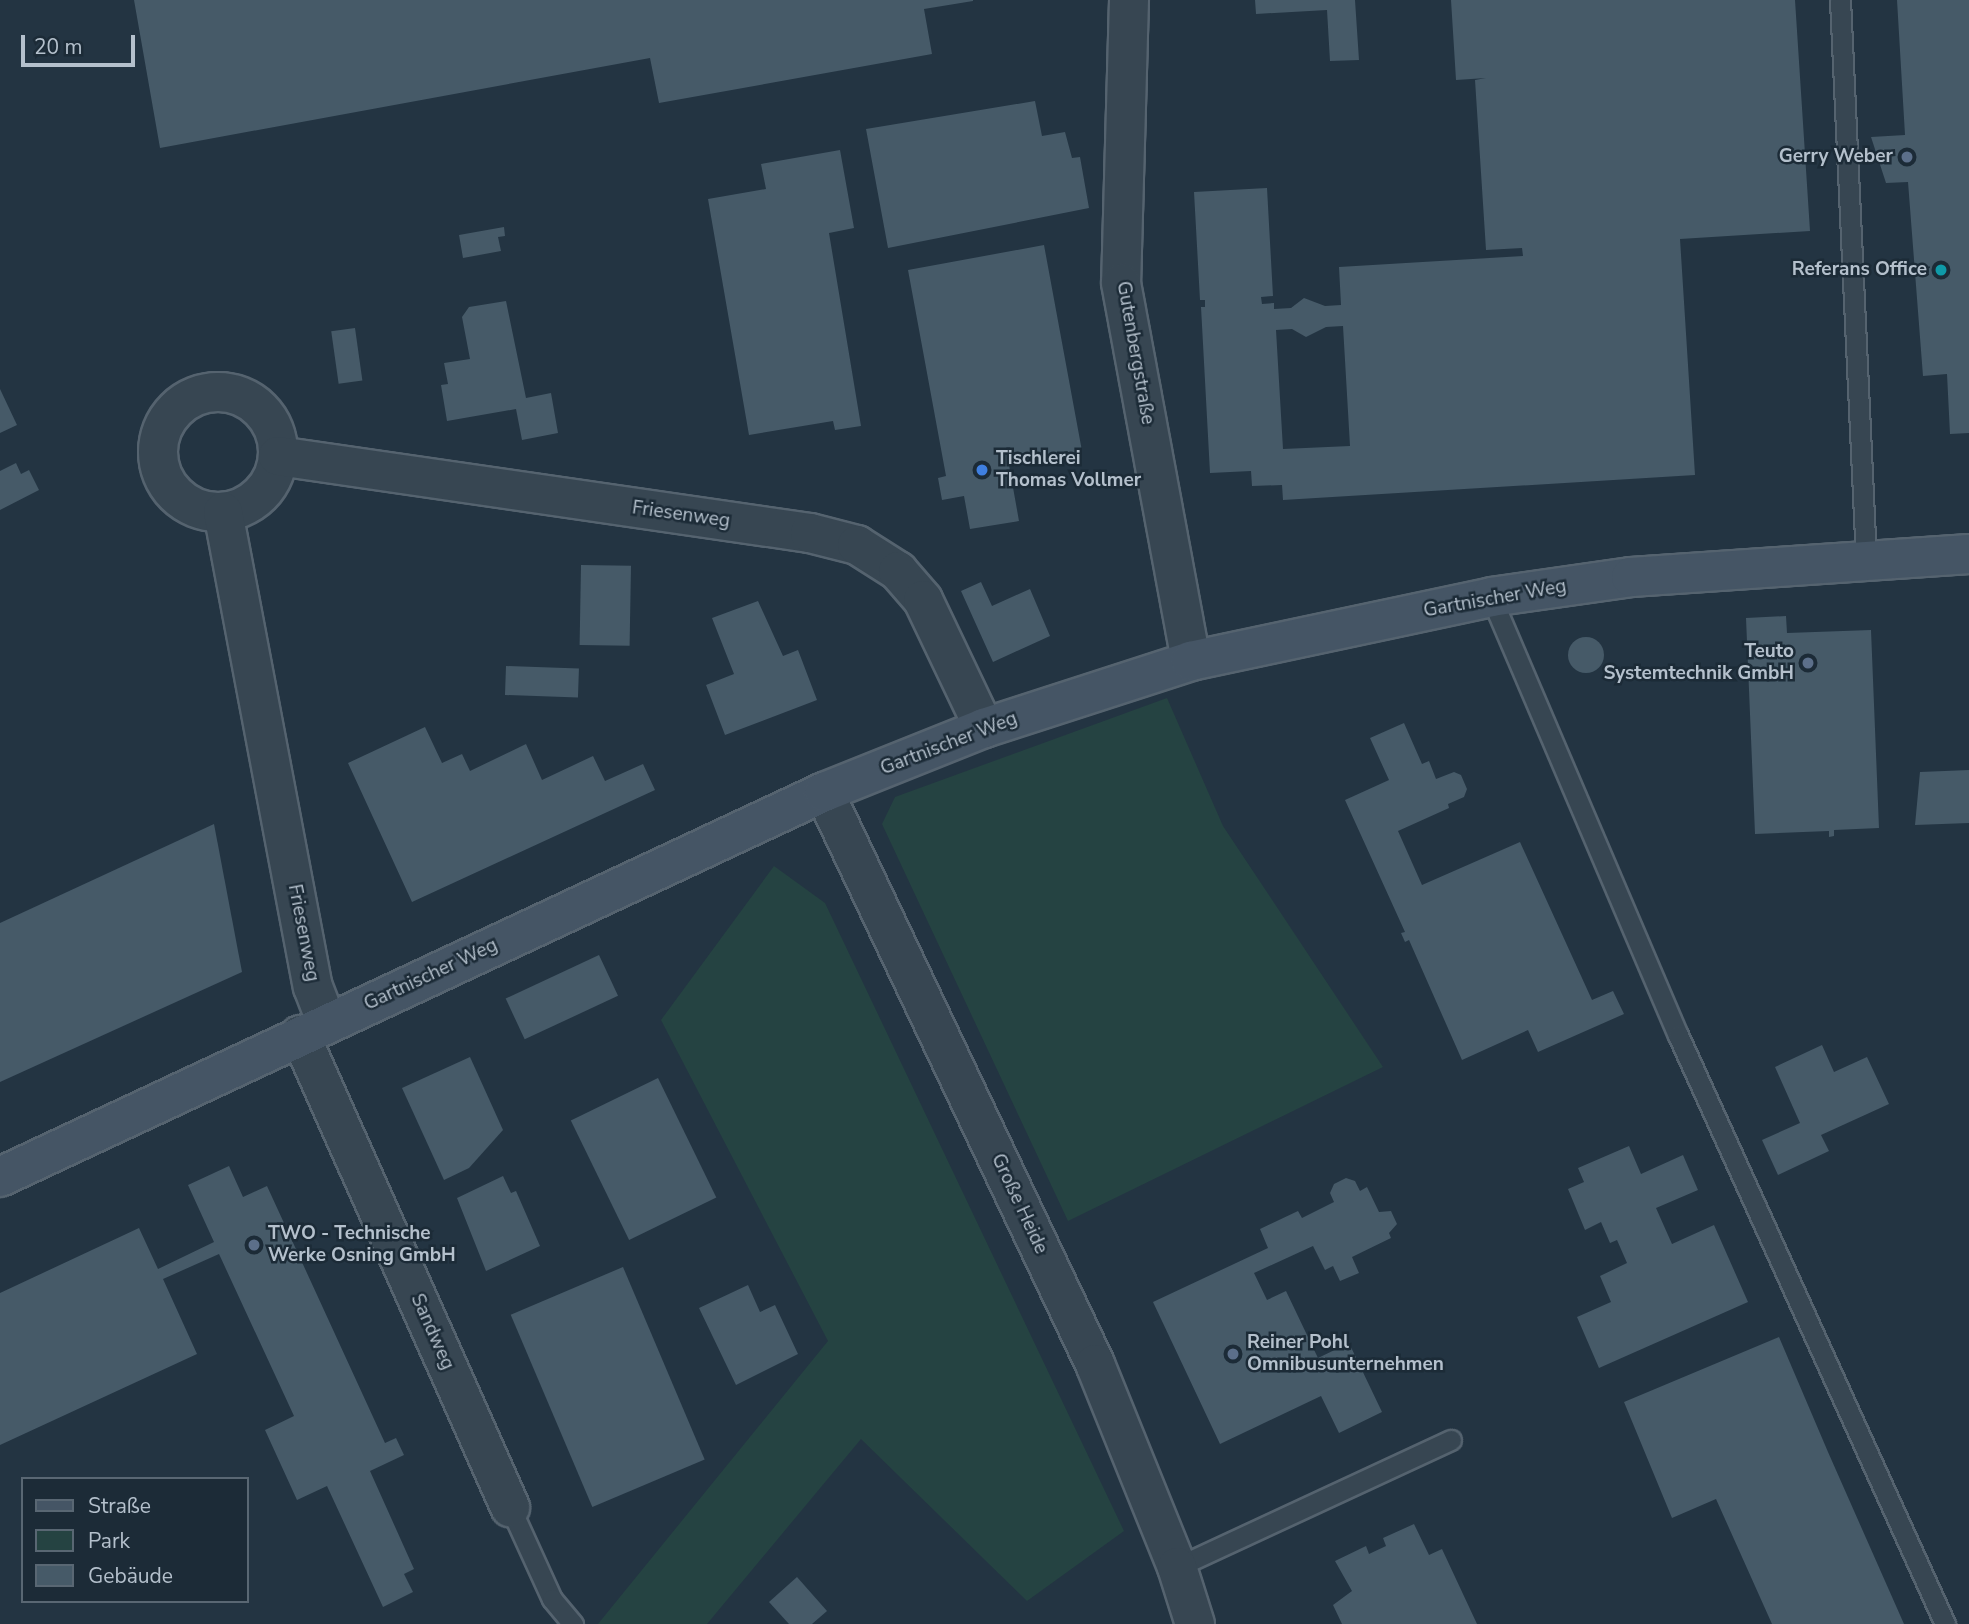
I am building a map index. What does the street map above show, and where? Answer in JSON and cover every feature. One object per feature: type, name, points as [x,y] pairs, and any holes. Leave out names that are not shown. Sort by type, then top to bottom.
[{"type":"street","name":"Gutenbergstraße","points":[[1129,0],[1121,283],[1191,661]]},
{"type":"street","points":[[205,393],[242,397],[270,421],[278,456],[267,488],[255,500],[223,512],[184,502],[169,486],[158,449],[173,413],[205,393]]},
{"type":"street","name":"Friesenweg","points":[[278,456],[810,533],[857,545],[898,571],[923,600],[984,728]]},
{"type":"street","name":"Friesenweg","points":[[223,512],[313,987],[314,1029]]},
{"type":"street","name":"Gartnischer Weg","points":[[0,1177],[824,792],[984,728],[1191,661],[1491,597],[1631,577],[1969,554]]},
{"type":"street","name":"Große Heide","points":[[824,792],[1095,1364],[1177,1567],[1195,1624]]},
{"type":"street","name":"Sandweg","points":[[314,1029],[510,1507]]},
{"type":"lane","points":[[1840,0],[1866,560]]},
{"type":"lane","points":[[1491,597],[1678,1035],[1945,1624]]},
{"type":"lane","points":[[1177,1567],[1451,1440]]},
{"type":"lane","name":"Sandweg","points":[[510,1507],[552,1599],[573,1624]]},
{"type":"green space","points":[[1167,698],[1223,826],[1383,1067],[1068,1221],[882,824],[895,797]]},
{"type":"green space","points":[[774,866],[825,903],[1124,1531],[1027,1601],[861,1439],[707,1624],[598,1624],[828,1341],[661,1020]]},
{"type":"building","points":[[134,0],[973,1],[924,9],[932,54],[659,103],[650,58],[160,148]]},
{"type":"building","points":[[1255,0],[1355,0],[1359,60],[1330,61],[1327,10],[1256,14]]},
{"type":"building","points":[[1451,0],[1795,0],[1810,231],[1680,239],[1695,475],[1283,500],[1282,485],[1252,486],[1251,471],[1210,473],[1201,307],[1205,307],[1205,300],[1200,300],[1194,192],[1267,188],[1273,296],[1261,297],[1262,304],[1274,303],[1274,309],[1291,308],[1304,298],[1325,306],[1341,305],[1339,267],[1523,256],[1522,248],[1486,250],[1475,80],[1486,78],[1456,80]],"holes":[[[1343,326],[1350,446],[1283,449],[1276,330],[1292,329],[1306,337],[1326,327]]]},
{"type":"building","name":"Referans Office","points":[[1897,0],[1969,0],[1969,433],[1950,434],[1947,374],[1923,376],[1908,182],[1886,183],[1871,137],[1905,135]]},
{"type":"building","points":[[1035,101],[1042,136],[1065,132],[1072,158],[1080,157],[1089,208],[888,248],[866,129]]},
{"type":"building","points":[[840,150],[854,228],[829,233],[861,426],[835,430],[833,421],[749,435],[708,199],[766,189],[761,164]]},
{"type":"building","points":[[504,227],[505,236],[498,237],[501,251],[463,258],[459,235]]},
{"type":"building","points":[[1044,245],[1082,451],[1009,465],[1019,521],[970,529],[964,496],[942,500],[938,478],[946,476],[908,270]]},
{"type":"building","points":[[506,301],[526,398],[551,393],[558,433],[522,440],[516,409],[447,421],[441,385],[448,384],[444,363],[470,359],[462,317],[469,307]]},
{"type":"building","points":[[355,328],[362,380],[339,384],[331,331]]},
{"type":"building","points":[[0,389],[17,425],[0,433]]},
{"type":"building","points":[[16,463],[21,474],[29,470],[39,490],[0,510],[0,471]]},
{"type":"building","points":[[581,565],[631,566],[630,646],[580,645]]},
{"type":"building","points":[[981,582],[992,606],[1030,589],[1050,636],[993,662],[961,591]]},
{"type":"building","points":[[758,601],[783,656],[798,650],[817,700],[725,735],[706,685],[734,674],[712,618]]},
{"type":"building","points":[[1786,616],[1787,633],[1871,630],[1879,828],[1834,830],[1834,836],[1829,837],[1829,831],[1755,834],[1746,618]]},
{"type":"building","points":[[1586,637],[1599,642],[1604,655],[1599,668],[1586,673],[1573,668],[1568,655],[1573,642]]},
{"type":"building","points":[[506,666],[579,669],[578,698],[505,695]]},
{"type":"building","points":[[1404,723],[1422,764],[1429,761],[1436,779],[1454,772],[1461,775],[1467,789],[1464,797],[1448,804],[1449,808],[1398,831],[1422,885],[1520,842],[1592,1000],[1613,991],[1624,1014],[1538,1052],[1528,1030],[1462,1060],[1409,940],[1405,942],[1401,933],[1405,932],[1345,800],[1389,780],[1370,738]]},
{"type":"building","points":[[425,727],[442,763],[462,754],[470,771],[526,744],[542,780],[593,756],[605,781],[643,764],[655,790],[412,902],[348,763]]},
{"type":"building","points":[[1969,770],[1969,823],[1915,825],[1920,772]]},
{"type":"building","points":[[214,824],[242,972],[0,1082],[0,923]]},
{"type":"building","points":[[599,955],[618,996],[525,1039],[506,999]]},
{"type":"building","points":[[1822,1045],[1834,1072],[1867,1057],[1889,1104],[1821,1135],[1829,1151],[1778,1175],[1762,1140],[1800,1123],[1775,1067]]},
{"type":"building","points":[[470,1057],[503,1130],[469,1168],[444,1180],[402,1088]]},
{"type":"building","points":[[658,1078],[716,1198],[629,1240],[571,1121]]},
{"type":"building","points":[[1629,1146],[1641,1174],[1683,1155],[1698,1190],[1656,1208],[1672,1244],[1714,1225],[1748,1302],[1599,1368],[1577,1317],[1611,1302],[1600,1276],[1627,1263],[1617,1240],[1610,1243],[1601,1222],[1585,1230],[1568,1189],[1584,1182],[1578,1168]]},
{"type":"building","points":[[229,1166],[243,1197],[267,1186],[385,1443],[396,1438],[404,1455],[370,1471],[414,1569],[404,1574],[413,1592],[383,1607],[327,1486],[297,1500],[265,1430],[294,1416],[219,1254],[163,1279],[197,1354],[0,1445],[0,1293],[139,1228],[158,1269],[214,1242],[188,1185]]},
{"type":"building","points":[[503,1176],[511,1193],[516,1191],[540,1246],[486,1271],[457,1198]]},
{"type":"building","points":[[1346,1178],[1355,1181],[1360,1191],[1367,1187],[1379,1212],[1391,1211],[1397,1224],[1389,1233],[1391,1238],[1352,1257],[1359,1273],[1340,1281],[1333,1266],[1325,1270],[1313,1246],[1254,1273],[1267,1300],[1286,1291],[1318,1358],[1349,1343],[1382,1412],[1339,1433],[1321,1396],[1220,1444],[1153,1302],[1268,1248],[1260,1229],[1298,1211],[1302,1218],[1334,1202],[1330,1193],[1334,1184]]},
{"type":"building","points":[[623,1267],[705,1459],[592,1507],[511,1315]]},
{"type":"building","points":[[748,1285],[760,1312],[775,1305],[798,1354],[736,1385],[699,1308]]},
{"type":"building","points":[[1779,1337],[1904,1624],[1772,1624],[1716,1499],[1672,1518],[1624,1402]]},
{"type":"building","points":[[1414,1524],[1429,1555],[1442,1549],[1477,1624],[1342,1624],[1333,1605],[1352,1591],[1335,1561],[1366,1546],[1369,1554],[1386,1546],[1383,1538]]},
{"type":"building","points":[[797,1577],[827,1611],[812,1624],[789,1624],[769,1602]]},
{"type":"place","name":"Gerry Weber","points":[[1907,157]]},
{"type":"place","name":"Referans Office","points":[[1941,270]]},
{"type":"place","name":"Tischlerei Thomas Vollmer","points":[[982,470]]},
{"type":"place","name":"Teuto Systemtechnik GmbH","points":[[1808,663]]},
{"type":"place","name":"TWO - Technische Werke Osning GmbH","points":[[254,1245]]},
{"type":"place","name":"Reiner Pohl Omnibusunternehmen","points":[[1233,1354]]}]
